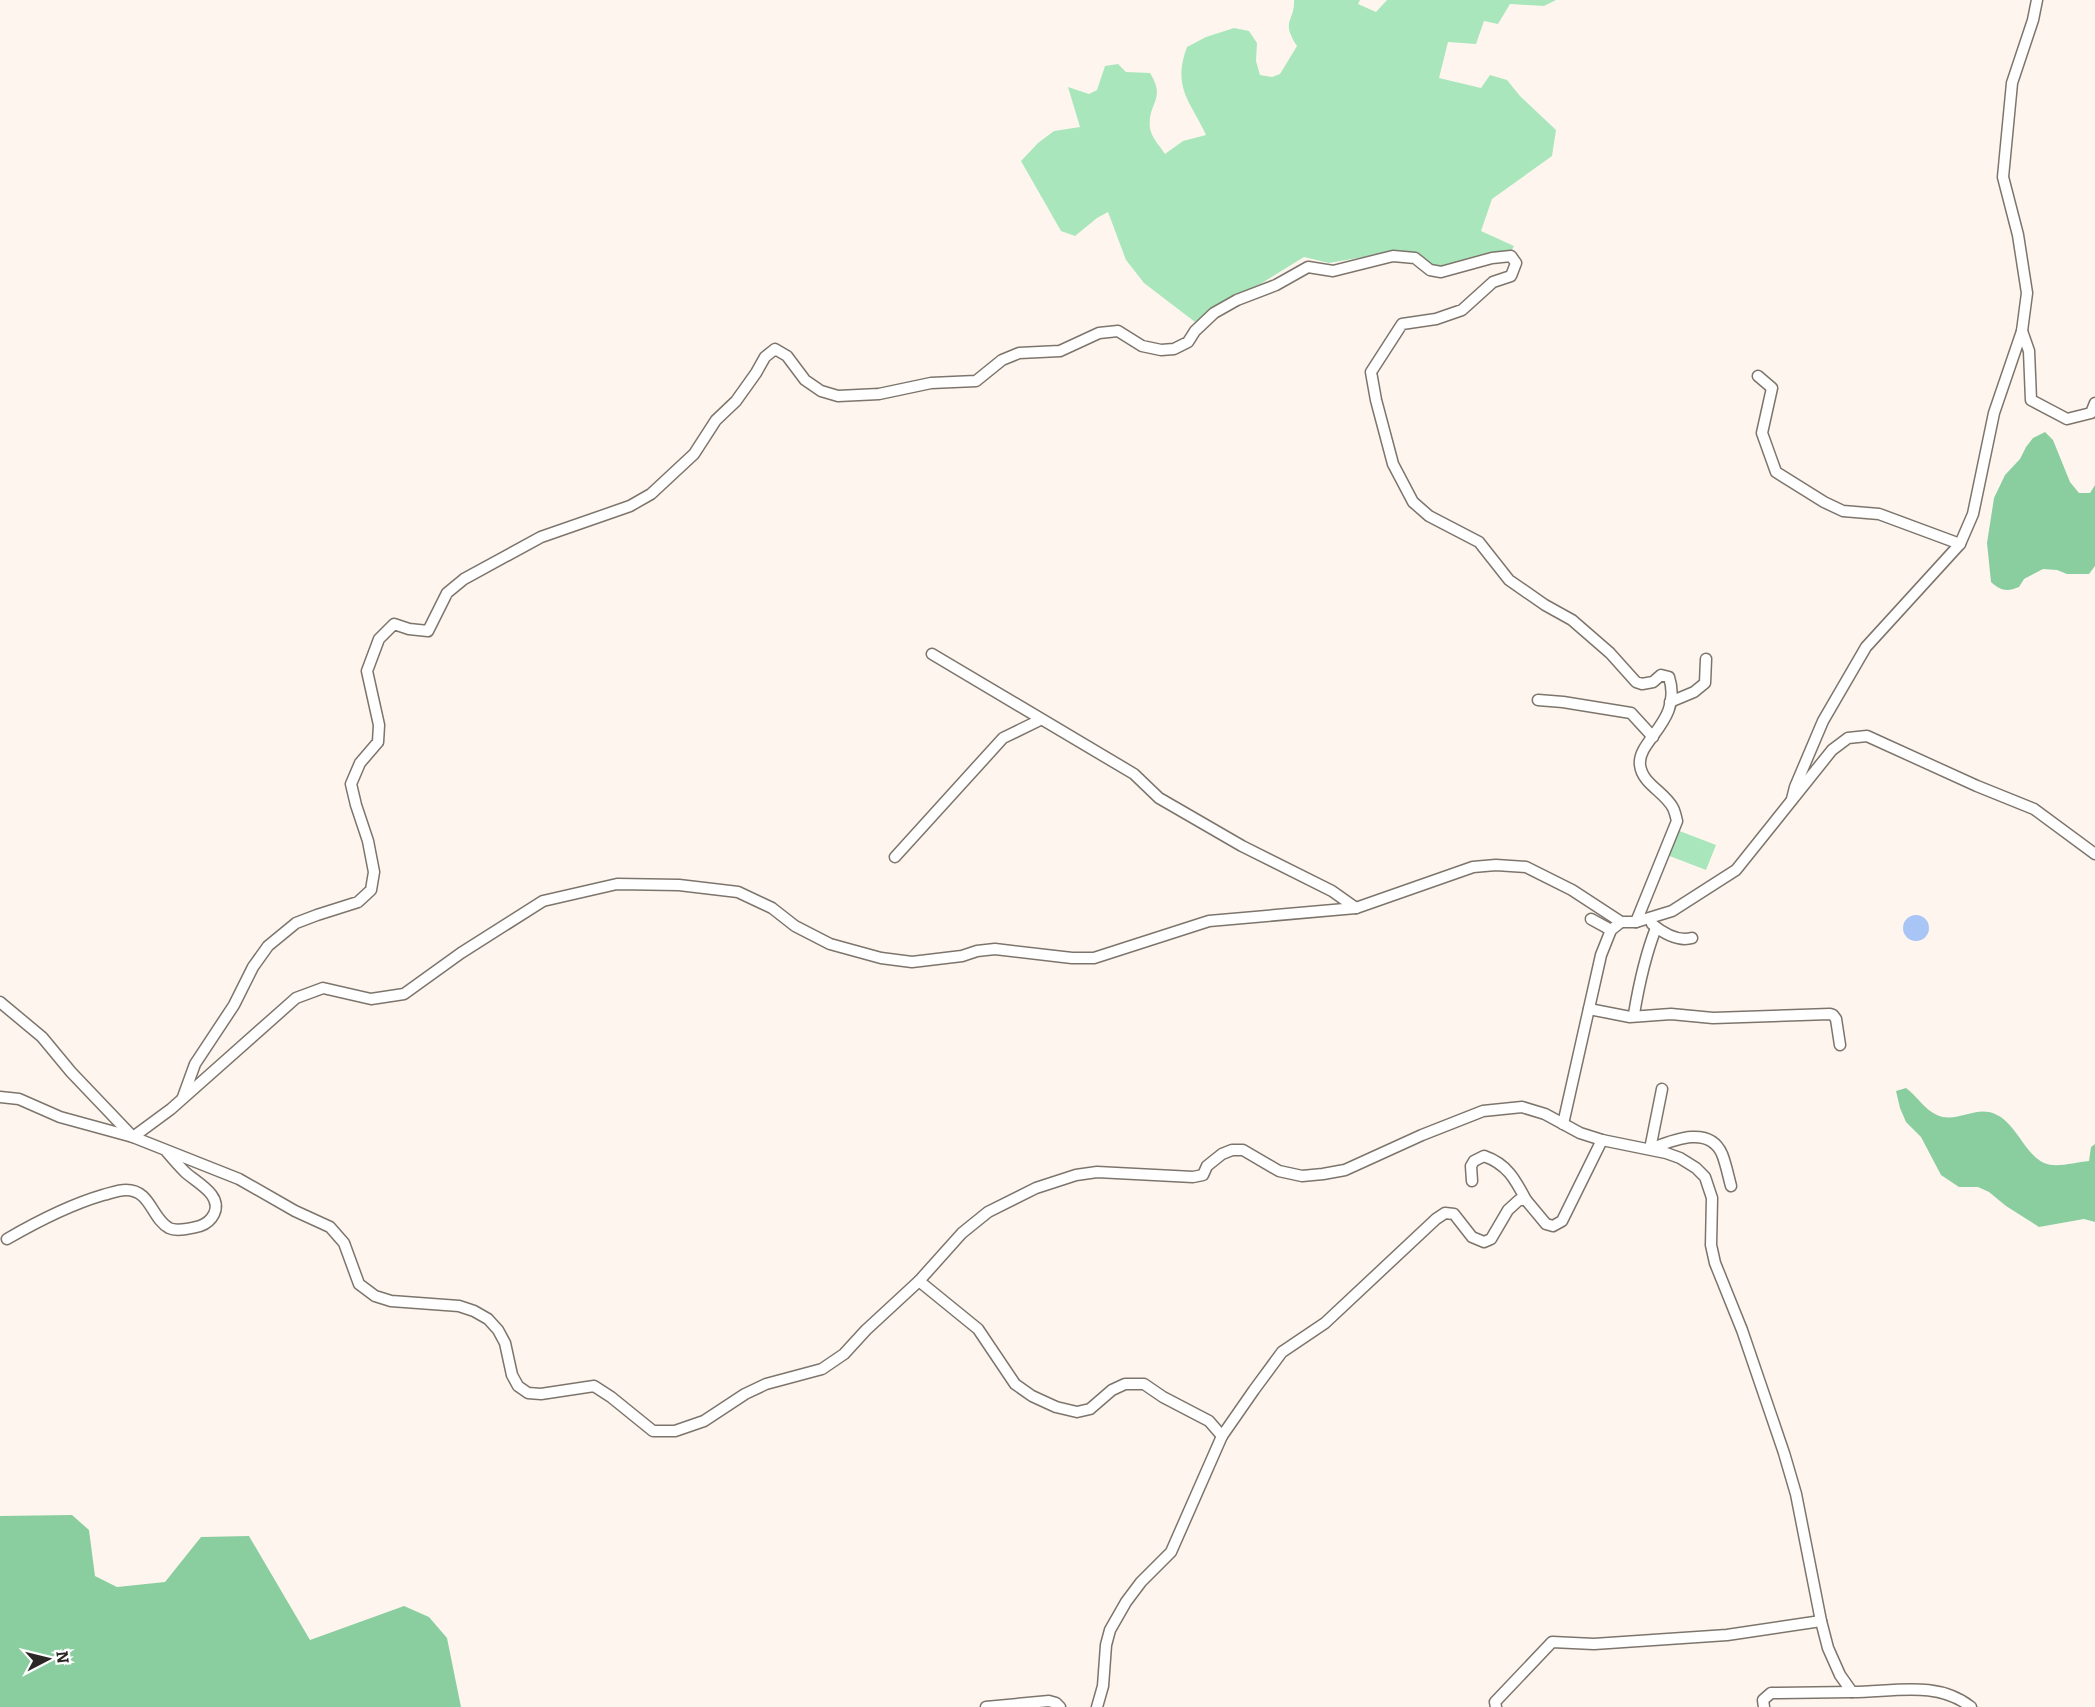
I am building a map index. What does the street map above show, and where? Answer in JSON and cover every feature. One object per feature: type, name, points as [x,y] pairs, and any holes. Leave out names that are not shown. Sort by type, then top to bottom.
[{"type":"street","points":[[1791,802],[1795,787],[1823,722],[1866,647],[1960,544],[1973,514],[1994,413],[2022,331],[2027,293],[2018,235],[2003,177],[2012,83],[2033,20],[2037,0]]},
{"type":"street","points":[[183,1097],[195,1064],[234,1005],[253,967],[268,946],[296,923],[358,902],[371,890],[374,872],[368,841],[351,784],[360,763],[378,742],[379,725],[368,671],[379,639],[394,624],[428,632],[447,593],[465,579],[541,537],[630,506],[651,494],[694,454],[716,420],[736,401],[765,357],[776,349],[787,356],[805,380],[821,391],[838,396],[869,395],[931,382],[976,381],[1002,360],[1019,353],[1060,351],[1100,333],[1118,331],[1142,346],[1161,350],[1174,349],[1188,342],[1195,331],[1214,313],[1237,300],[1276,285],[1308,267],[1333,271],[1393,256],[1415,258],[1430,270],[1441,272],[1492,258],[1511,256],[1516,263],[1511,276],[1493,282],[1462,310],[1436,319],[1402,324],[1371,372],[1393,464],[1413,502],[1429,516],[1479,542],[1509,580],[1545,605],[1572,620],[1610,653],[1636,682],[1642,684],[1653,682],[1661,675],[1669,677],[1672,692],[1666,718],[1641,755],[1641,771],[1643,777],[1673,807],[1677,821],[1642,921]]},
{"type":"street","points":[[2022,331],[2029,351],[2031,400],[2067,419],[2091,413],[2095,403]]},
{"type":"street","points":[[1758,376],[1772,388],[1762,433],[1776,472],[1843,511],[1879,514],[1960,544]]},
{"type":"street","points":[[932,654],[1134,774],[1160,798],[1242,846],[1332,891],[1356,908]]},
{"type":"street","points":[[1670,702],[1694,692],[1705,683],[1706,659]]},
{"type":"street","points":[[1538,700],[1631,713],[1653,737]]},
{"type":"street","points":[[895,857],[1003,738],[1040,720]]},
{"type":"street","points":[[133,1137],[171,1109],[296,998],[323,988],[370,999],[404,994],[461,952],[543,902],[617,884],[679,885],[738,891],[772,908],[795,926],[830,944],[881,958],[912,962],[962,956],[995,949],[1072,958],[1094,958],[1209,921],[1356,908],[1473,867],[1526,867],[1572,890],[1621,922],[1642,921],[1672,911],[1736,870],[1832,750],[1848,738],[1867,736],[2034,809],[2095,854]]},
{"type":"street","points":[[1591,919],[1611,930]]},
{"type":"street","points":[[1642,921],[1670,936],[1685,940],[1692,938]]},
{"type":"street","points":[[1563,1124],[1601,955],[1611,930],[1621,922]]},
{"type":"street","points":[[1634,1014],[1642,975],[1656,928]]},
{"type":"street","points":[[0,1002],[42,1037],[71,1072],[133,1137]]},
{"type":"street","points":[[1589,1009],[1630,1017],[1671,1014],[1713,1018],[1830,1014],[1836,1019],[1840,1046]]},
{"type":"street","points":[[1650,1149],[1662,1089]]},
{"type":"street","points":[[0,1096],[19,1099],[60,1117],[133,1137],[239,1179],[295,1211],[330,1227],[344,1243],[359,1284],[375,1296],[391,1301],[459,1306],[488,1319],[498,1330],[505,1343],[512,1375],[518,1386],[528,1393],[541,1394],[594,1386],[652,1431],[675,1431],[704,1421],[745,1394],[766,1384],[822,1369],[844,1354],[866,1330],[919,1281],[962,1233],[988,1212],[1036,1188],[1076,1175],[1097,1172],[1193,1177],[1203,1175],[1207,1166],[1222,1154],[1232,1150],[1243,1150],[1279,1171],[1302,1176],[1323,1174],[1345,1170],[1422,1135],[1483,1111],[1522,1107],[1545,1114],[1580,1133],[1680,1158],[1705,1177],[1712,1198],[1711,1245],[1715,1263],[1742,1330],[1784,1453],[1828,1648],[1840,1675],[1852,1692]]},
{"type":"street","points":[[1650,1149],[1696,1136],[1708,1139],[1721,1151],[1731,1186]]},
{"type":"street","points":[[1472,1181],[1471,1166],[1474,1161],[1484,1156],[1498,1161],[1510,1173],[1526,1200],[1546,1224],[1553,1226],[1562,1221],[1602,1140]]},
{"type":"street","points":[[8,1239],[42,1219],[84,1200],[128,1190],[146,1198],[171,1230],[193,1228],[205,1224],[215,1213],[216,1207],[212,1195],[185,1172],[165,1149]]},
{"type":"street","points":[[1097,1707],[1110,1630],[1136,1588],[1171,1552],[1222,1436],[1282,1352],[1325,1323],[1436,1219],[1445,1214],[1454,1214],[1472,1237],[1484,1242],[1491,1239],[1508,1210],[1519,1200],[1526,1200]]},
{"type":"street","points":[[919,1281],[978,1329],[1015,1384],[1032,1396],[1056,1407],[1077,1412],[1089,1409],[1112,1390],[1125,1384],[1144,1384],[1163,1397],[1209,1421],[1222,1436]]},
{"type":"street","points":[[1496,1707],[1495,1702],[1552,1642],[1594,1644],[1727,1635],[1821,1621]]},
{"type":"street","points":[[1764,1707],[1763,1700],[1770,1693],[1913,1689],[1945,1693],[1971,1707]]},
{"type":"street","points":[[986,1707],[1049,1701],[1060,1707]]},
{"type":"green space","points":[[1294,0],[1360,0],[1358,4],[1376,12],[1387,0],[1556,0],[1544,6],[1510,4],[1498,24],[1484,21],[1476,44],[1448,42],[1439,78],[1481,88],[1490,75],[1507,80],[1520,96],[1556,130],[1552,156],[1492,199],[1481,231],[1514,246],[1509,256],[1443,271],[1392,252],[1329,263],[1304,257],[1262,283],[1220,303],[1195,322],[1144,283],[1126,260],[1108,212],[1075,236],[1061,231],[1021,161],[1038,143],[1054,131],[1080,127],[1068,87],[1089,94],[1097,90],[1105,66],[1118,64],[1126,72],[1150,73],[1155,82],[1157,96],[1151,113],[1150,128],[1165,154],[1183,141],[1206,135],[1189,103],[1182,83],[1181,73],[1187,47],[1206,37],[1234,28],[1249,31],[1257,43],[1256,61],[1260,75],[1272,77],[1280,74],[1297,46],[1289,26]]},
{"type":"green space","points":[[2045,432],[2053,440],[2070,482],[2079,493],[2090,493],[2095,485],[2095,566],[2089,574],[2067,574],[2057,570],[2043,569],[2024,579],[2019,587],[2004,590],[1991,582],[1987,543],[1994,498],[2005,475],[2020,459],[2026,447],[2033,438]]},
{"type":"green space","points":[[1677,830],[1716,845],[1706,870],[1667,855]]},
{"type":"green space","points":[[1906,1088],[1937,1115],[1952,1117],[1980,1112],[1995,1114],[2010,1125],[2029,1150],[2043,1163],[2057,1165],[2089,1161],[2091,1147],[2095,1144],[2095,1222],[2084,1219],[2039,1227],[1989,1192],[1978,1187],[1959,1187],[1941,1175],[1921,1137],[1906,1122],[1900,1108],[1896,1091]]},
{"type":"green space","points":[[72,1515],[89,1530],[95,1576],[117,1587],[165,1582],[201,1537],[249,1536],[310,1640],[404,1606],[429,1617],[447,1638],[461,1707],[0,1707],[0,1516]]},
{"type":"water","points":[[1916,915],[1925,919],[1929,928],[1925,937],[1916,941],[1907,937],[1903,928],[1907,919]]}]
